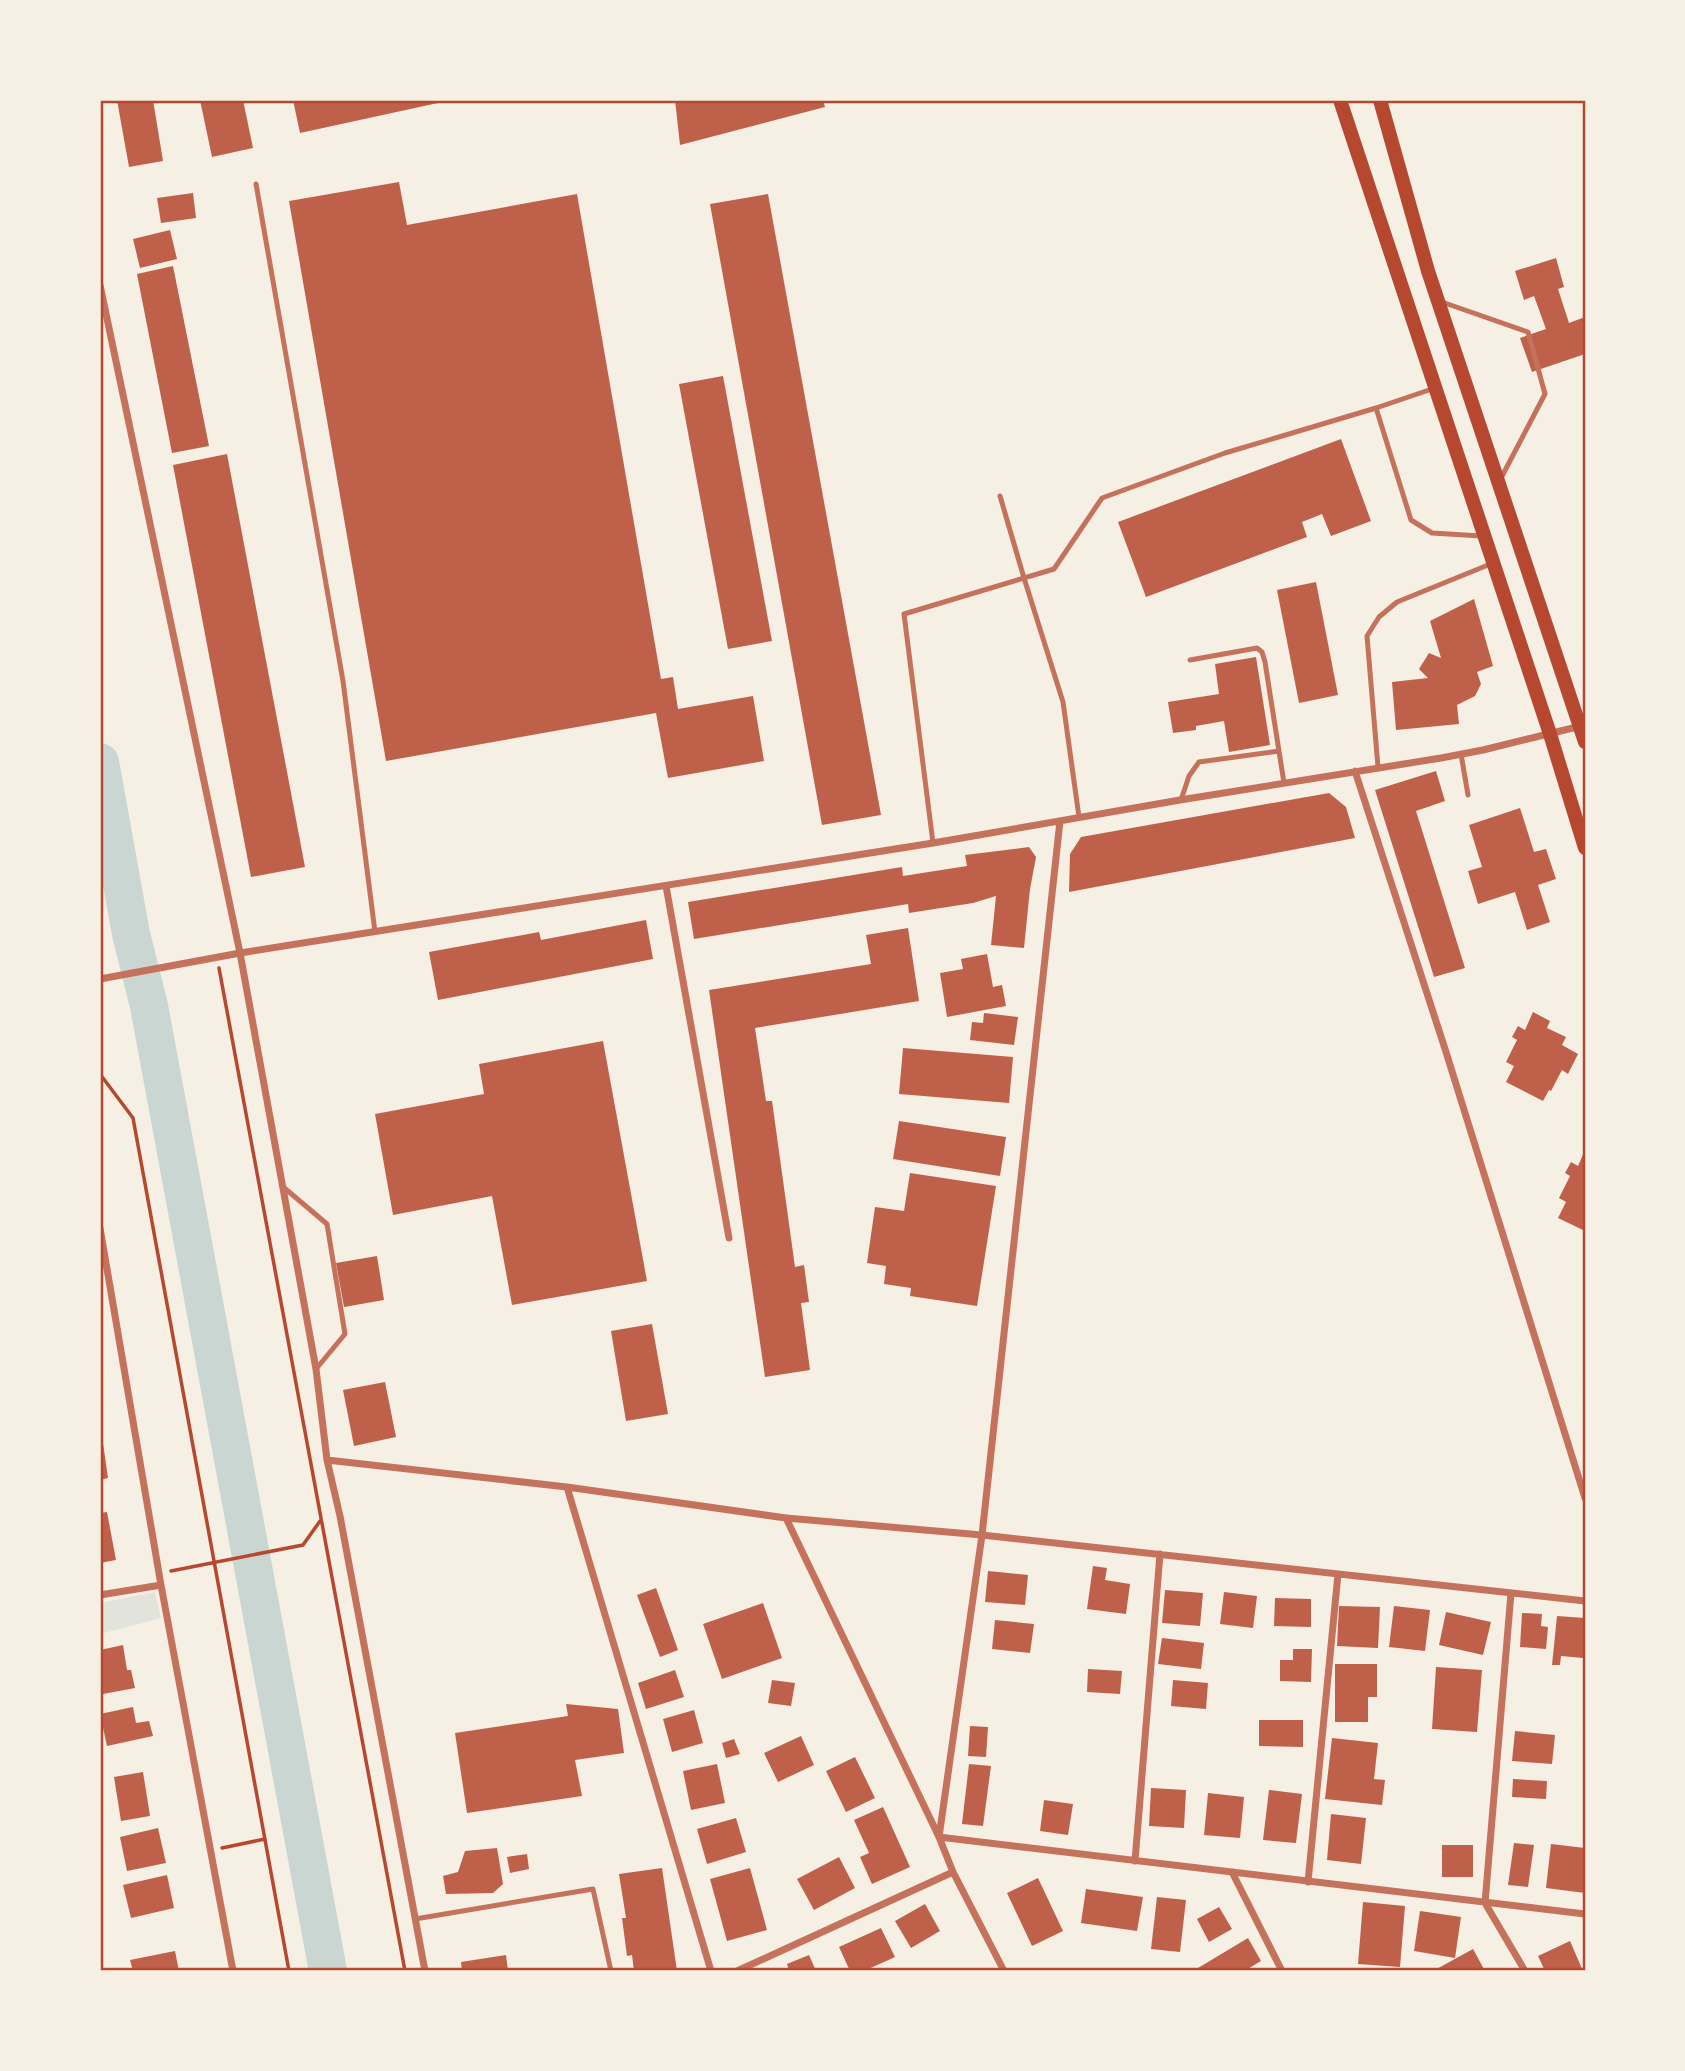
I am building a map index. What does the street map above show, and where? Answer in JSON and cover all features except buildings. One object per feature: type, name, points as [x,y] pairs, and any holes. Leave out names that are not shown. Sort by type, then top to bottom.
[{"type":"main road","points":[[1340,100],[1550,734],[1585,848]]},
{"type":"main road","points":[[1380,100],[1438,301],[1585,742]]},
{"type":"street","points":[[100,285],[240,953],[316,1369],[327,1460],[340,1516],[425,1971]]},
{"type":"street","points":[[100,979],[240,953],[933,843],[1461,754],[1581,726]]},
{"type":"street","points":[[1355,771],[1585,1498]]},
{"type":"street","points":[[939,1837],[982,1535],[1060,821]]},
{"type":"street","points":[[666,886],[729,1238]]},
{"type":"street","points":[[100,1228],[161,1585],[233,1971]]},
{"type":"street","points":[[327,1460],[567,1487],[786,1518],[982,1535],[1585,1601]]},
{"type":"street","points":[[567,1487],[711,1971]]},
{"type":"street","points":[[786,1518],[939,1837],[953,1872],[1004,1971]]},
{"type":"street","points":[[1135,1861],[1160,1555]]},
{"type":"street","points":[[1308,1882],[1338,1574]]},
{"type":"street","points":[[100,1595],[161,1585]]},
{"type":"street","points":[[1511,1593],[1485,1903],[1525,1971]]},
{"type":"street","points":[[939,1837],[1585,1914]]},
{"type":"street","points":[[737,1971],[953,1872]]},
{"type":"street","points":[[1232,1872],[1282,1971]]},
{"type":"lane","points":[[256,184],[343,681],[375,932]]},
{"type":"lane","points":[[1438,301],[1528,332],[1545,394],[1499,482]]},
{"type":"lane","points":[[933,843],[904,614],[1054,569],[1102,498],[1225,453],[1435,388]]},
{"type":"lane","points":[[1376,408],[1411,520],[1432,533],[1484,537]]},
{"type":"lane","points":[[1000,496],[1063,702],[1079,817]]},
{"type":"lane","points":[[1378,768],[1367,636],[1378,617],[1397,602],[1493,562]]},
{"type":"lane","points":[[1190,660],[1257,648],[1262,652],[1283,783]]},
{"type":"lane","points":[[1180,800],[1189,776],[1199,762],[1279,751]]},
{"type":"lane","points":[[1461,754],[1468,795]]},
{"type":"lane","points":[[282,1185],[327,1224],[345,1334],[316,1369]]},
{"type":"lane","points":[[415,1919],[593,1889],[611,1971]]},
{"type":"path","points":[[217,957],[405,1971]]},
{"type":"path","points":[[100,1074],[133,1118],[289,1971]]},
{"type":"path","points":[[159,1573],[303,1545],[321,1520],[340,1516]]},
{"type":"path","points":[[210,1851],[265,1839]]},
{"type":"shaded area","points":[[155,1592],[161,1618],[100,1634],[100,1603]]},
{"type":"waterway","points":[[100,762],[131,934],[149,1006],[328,1971]]}]
